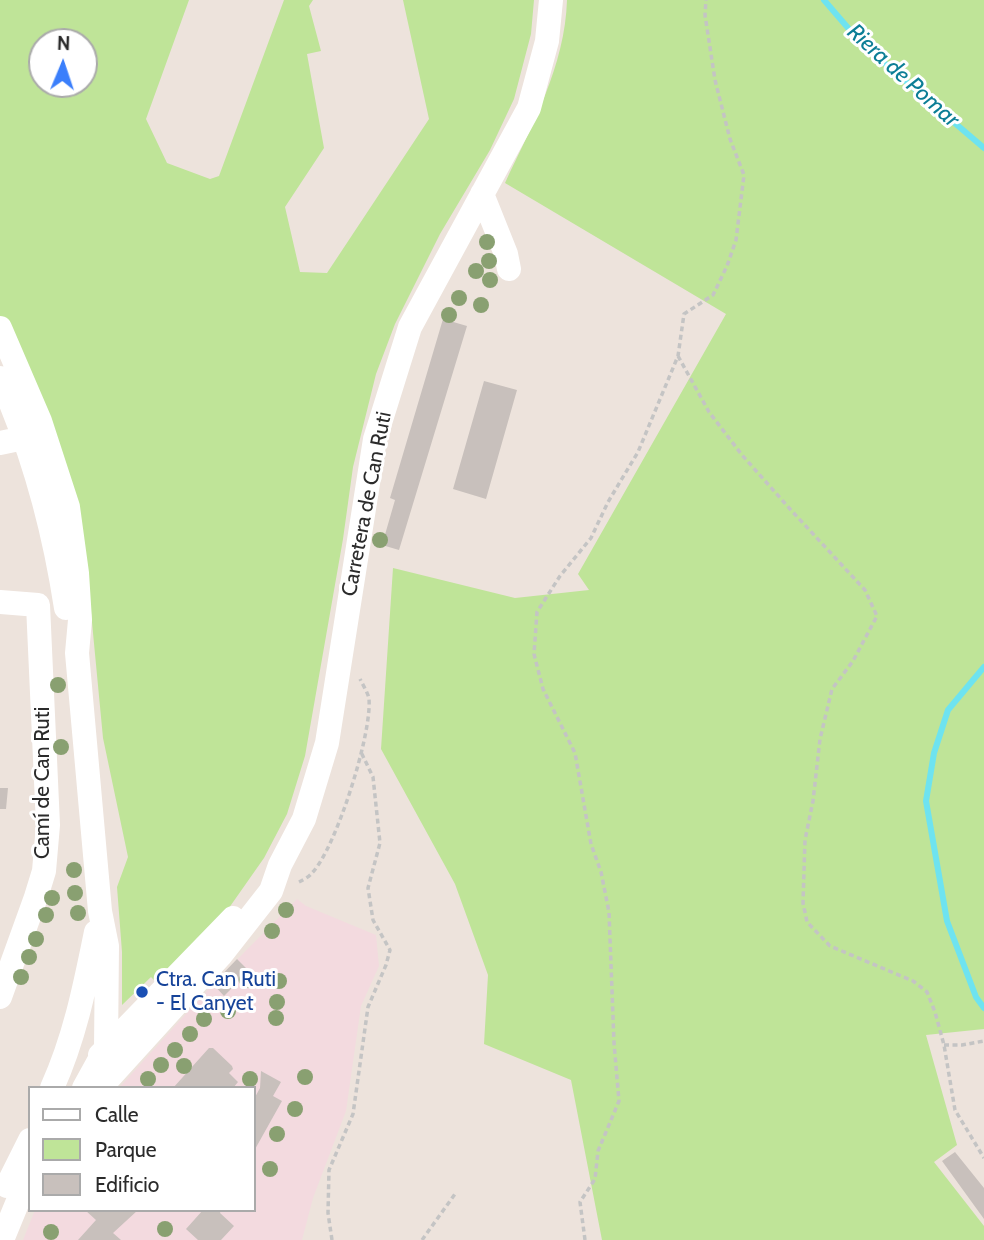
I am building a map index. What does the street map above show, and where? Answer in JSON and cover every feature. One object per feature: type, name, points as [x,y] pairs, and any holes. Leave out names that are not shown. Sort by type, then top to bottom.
[{"type":"street","name":"Carretera de Can Ruti","points":[[102,1086],[220,956],[271,891],[280,865],[304,819],[327,743],[375,439],[410,327],[529,108],[547,41],[551,0]]},
{"type":"street","points":[[482,194],[506,254],[509,269]]},
{"type":"street","name":"Camí de Can Ruti","points":[[0,328],[6,364],[12,441],[49,520],[68,623],[78,653]]},
{"type":"street","name":"Camí de Can Ruti","points":[[6,364],[40,421],[71,525],[80,620],[78,653],[100,911],[107,946],[106,1048]]},
{"type":"street","name":"Camí de Can Ruti","points":[[12,441],[44,463],[57,500],[71,525]]},
{"type":"street","name":"Camí de Can Ruti","points":[[0,602],[38,605],[48,825],[44,871],[0,997]]},
{"type":"street","name":"Carretera de Can Ruti","points":[[75,1086],[106,1048],[280,865]]},
{"type":"street","name":"Camí de Can Ruti","points":[[53,1086],[77,1021],[100,911]]},
{"type":"street","name":"Carretera de Can Ruti","points":[[85,1086],[106,1048]]},
{"type":"street","points":[[2,1240],[17,1193],[28,1144]]},
{"type":"street","points":[[17,1193],[28,1175]]},
{"type":"path","points":[[585,1240],[580,1202],[594,1178],[598,1151],[619,1101],[609,912],[601,873],[591,844],[575,753],[543,689],[534,654],[537,612],[560,576],[591,538],[608,502],[638,452],[678,356],[684,314],[713,295],[736,240],[744,175],[730,139],[715,80],[705,15],[706,0]]},
{"type":"path","points":[[678,356],[709,412],[742,454],[865,590],[877,617],[853,661],[832,688],[820,739],[813,801],[804,840],[803,902],[807,922],[830,946],[913,981],[927,992],[944,1045],[955,1110],[984,1158]]},
{"type":"path","points":[[332,1240],[328,1213],[329,1170],[353,1114],[368,1007],[390,950],[373,920],[368,888],[380,843],[373,777],[361,752]]},
{"type":"path","points":[[944,1045],[984,1041]]},
{"type":"path","points":[[422,1240],[455,1194]]},
{"type":"shaded area","points":[[297,899],[306,906],[376,935],[379,966],[361,1006],[346,1111],[313,1198],[302,1240],[23,1240],[34,1212],[256,1212],[256,1086],[121,1086],[213,984]]},
{"type":"green space","points":[[0,0],[189,0],[146,119],[167,163],[210,179],[219,176],[284,0],[313,0],[309,6],[321,51],[307,54],[324,148],[285,207],[300,272],[327,273],[429,119],[403,0],[534,0],[531,34],[514,99],[490,150],[440,234],[395,324],[376,374],[353,467],[305,756],[287,814],[264,858],[217,925],[156,982],[151,977],[122,1005],[122,952],[117,887],[128,857],[103,738],[91,612],[0,316]]},
{"type":"green space","points":[[567,0],[984,0],[984,1029],[926,1035],[957,1145],[934,1162],[984,1226],[984,1240],[602,1240],[571,1080],[484,1044],[488,975],[455,884],[381,749],[393,568],[515,598],[589,590],[578,574],[726,314],[505,183],[554,72],[565,24]]},
{"type":"building","points":[[443,319],[467,326],[399,550],[382,545],[395,500],[390,498]]},
{"type":"building","points":[[484,381],[517,390],[486,499],[453,489]]},
{"type":"building","points":[[0,788],[8,788],[6,809],[0,809]]},
{"type":"building","points":[[237,959],[249,971],[224,996],[213,984]]},
{"type":"building","points":[[209,1048],[213,1048],[232,1066],[233,1069],[229,1073],[238,1082],[235,1086],[175,1086]]},
{"type":"building","points":[[261,1071],[281,1082],[273,1096],[282,1101],[256,1147],[256,1095],[260,1088]]},
{"type":"building","points":[[955,1152],[984,1188],[984,1219],[942,1161]]},
{"type":"building","points":[[87,1212],[136,1212],[113,1233],[121,1240],[78,1240],[96,1220]]},
{"type":"building","points":[[201,1212],[220,1212],[234,1226],[221,1240],[198,1240],[186,1229]]},
{"type":"waterway","name":"Riera de Pomar","points":[[824,0],[861,43],[984,148]]},
{"type":"waterway","name":"Riera de Pomar","points":[[984,667],[948,710],[934,753],[926,801],[947,921],[976,997],[984,1008]]},
{"type":"place","name":"Ctra. Can Ruti - El Canyet","points":[[142,992]]}]
